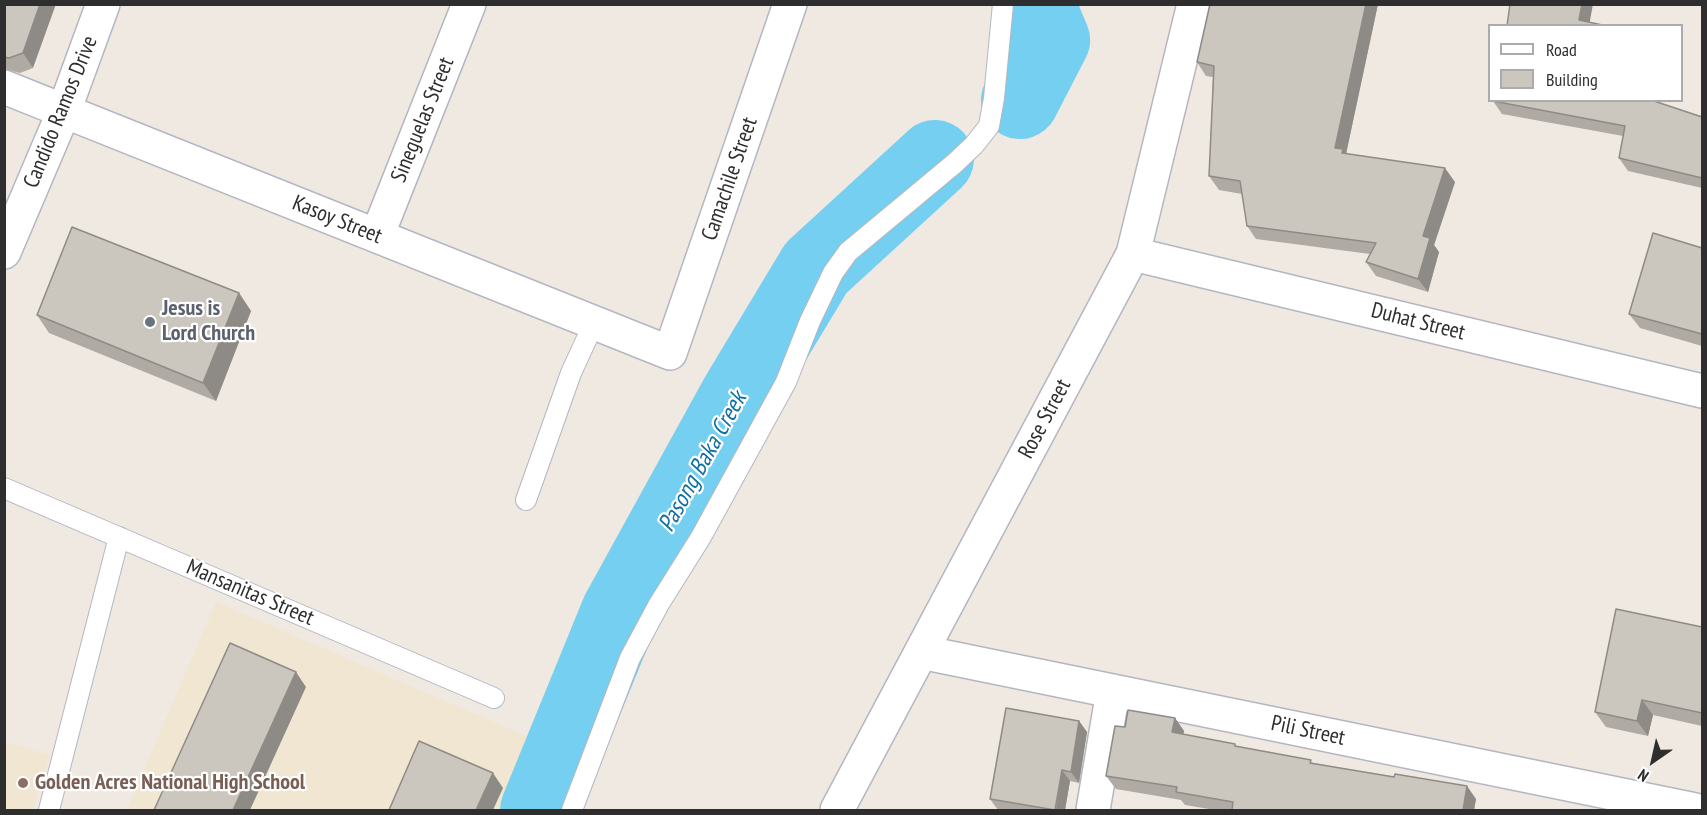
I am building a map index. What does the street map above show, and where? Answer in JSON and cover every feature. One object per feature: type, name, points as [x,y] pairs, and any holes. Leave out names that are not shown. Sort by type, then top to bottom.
[{"type":"street","name":"Candido Ramos Drive","points":[[4,252],[64,111],[103,4]]},
{"type":"street","name":"Sineguelas Street","points":[[376,236],[469,4]]},
{"type":"street","name":"Camachile Street","points":[[670,353],[790,4]]},
{"type":"street","name":"Rose Street","points":[[837,810],[1133,254],[1194,4]]},
{"type":"street","name":"Kasoy Street","points":[[4,87],[670,353]]},
{"type":"street","name":"Duhat Street","points":[[1133,254],[1702,391]]},
{"type":"street","name":"Pili Street","points":[[921,652],[1695,810]]},
{"type":"street","points":[[1093,810],[1113,691]]},
{"type":"lane","points":[[572,810],[630,658],[659,604],[701,537],[786,382],[810,321],[833,273],[848,252],[955,163],[974,146],[989,126],[1003,4]]},
{"type":"lane","points":[[526,500],[571,373],[594,322]]},
{"type":"lane","name":"Mansanitas Street","points":[[4,488],[494,699]]},
{"type":"lane","points":[[49,810],[119,537]]},
{"type":"shaded area","points":[[216,602],[545,744],[516,810],[127,810]]},
{"type":"shaded area","name":"Golden Acres National High School","points":[[4,742],[50,755],[33,810],[5,810]]},
{"type":"building","points":[[4,4],[40,4],[23,53],[9,58],[4,57]]},
{"type":"building","points":[[1210,4],[1366,4],[1335,148],[1343,149],[1342,153],[1445,168],[1423,236],[1430,238],[1418,279],[1366,262],[1376,243],[1247,226],[1240,181],[1209,176],[1214,66],[1197,62]]},
{"type":"building","points":[[1510,4],[1582,4],[1579,20],[1598,24],[1507,24]]},
{"type":"building","points":[[1498,102],[1657,102],[1702,117],[1702,178],[1619,158],[1625,126]]},
{"type":"building","name":"Jesus is Lord Church","points":[[72,227],[239,293],[203,383],[37,315]]},
{"type":"building","points":[[1653,233],[1702,248],[1702,334],[1629,314]]},
{"type":"building","points":[[1616,609],[1702,627],[1702,713],[1642,700],[1637,721],[1595,712]]},
{"type":"building","points":[[230,643],[296,672],[233,810],[154,810]]},
{"type":"building","points":[[1006,708],[1079,721],[1071,772],[1062,770],[1055,810],[990,799]]},
{"type":"building","points":[[1128,710],[1175,718],[1172,732],[1311,760],[1310,763],[1467,786],[1463,810],[1232,810],[1233,802],[1176,792],[1177,787],[1106,776],[1115,726],[1125,727]]},
{"type":"building","points":[[419,741],[493,773],[476,810],[389,810]]},
{"type":"waterway","name":"Pasong Baka Creek","points":[[1020,100],[1051,40],[1036,4]]},
{"type":"waterway","name":"Pasong Baka Creek","points":[[539,810],[620,612],[739,396],[816,268],[935,159]]},
{"type":"place","name":"Jesus is Lord Church","points":[[150,322]]},
{"type":"place","name":"Golden Acres National High School","points":[[23,783]]}]
